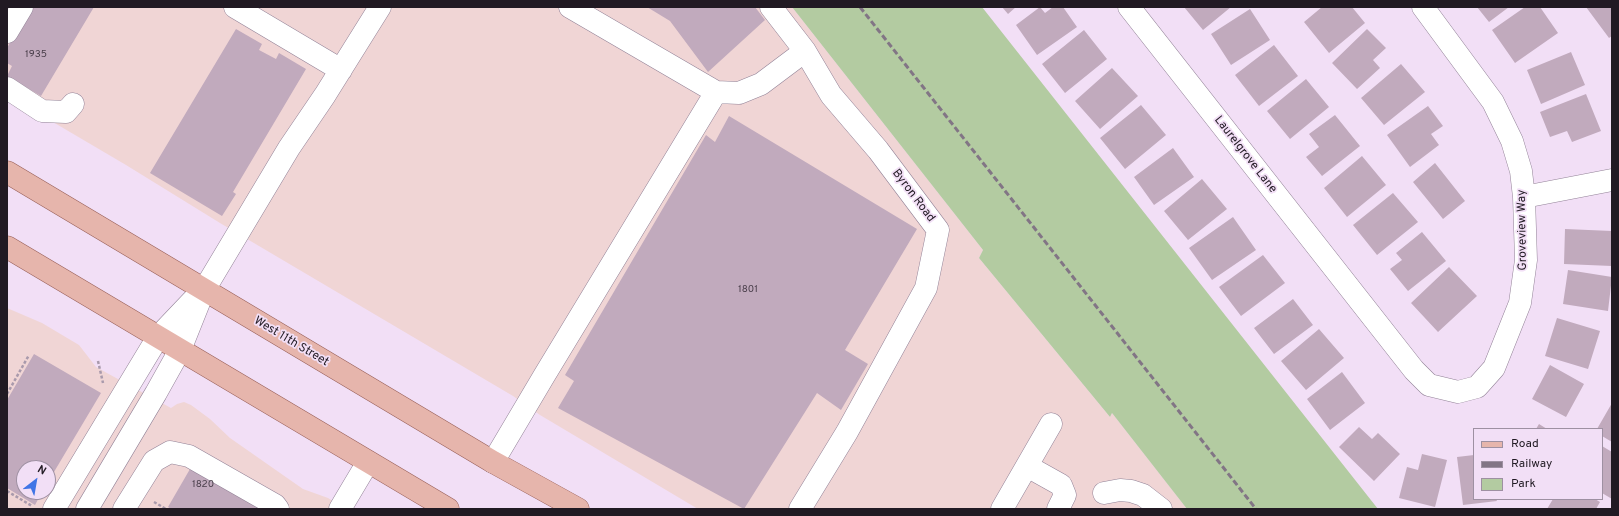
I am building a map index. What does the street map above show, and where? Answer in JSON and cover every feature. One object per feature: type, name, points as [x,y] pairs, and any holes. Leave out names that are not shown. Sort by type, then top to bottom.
[{"type":"main road","name":"West 11th Street","points":[[7,172],[493,462],[578,509]]},
{"type":"main road","points":[[7,247],[448,509]]},
{"type":"street","points":[[7,32],[22,7]]},
{"type":"street","points":[[235,7],[341,70]]},
{"type":"street","points":[[87,509],[180,350],[204,290],[289,148],[341,70],[380,7]]},
{"type":"street","points":[[570,7],[716,92],[739,93],[761,84],[805,51]]},
{"type":"street","name":"Byron Road","points":[[771,7],[805,51],[831,95],[878,150],[938,230],[926,288],[847,432],[800,509]]},
{"type":"street","name":"Laurelgrove Lane","points":[[1129,7],[1362,304]]},
{"type":"street","name":"Groveview Way","points":[[1362,304],[1414,370],[1429,385],[1458,392],[1477,387],[1494,368],[1520,303],[1526,260],[1524,197],[1521,171],[1512,141],[1493,102],[1423,7]]},
{"type":"street","points":[[7,88],[42,111],[66,112],[73,104]]},
{"type":"street","points":[[493,462],[716,92]]},
{"type":"street","points":[[1524,197],[1612,180]]},
{"type":"street","points":[[54,509],[158,337],[204,290]]},
{"type":"street","points":[[1002,509],[1051,424]]},
{"type":"street","points":[[124,509],[154,461],[170,452],[189,456],[275,505],[278,509]]},
{"type":"street","points":[[340,509],[368,462]]},
{"type":"street","points":[[1027,466],[1061,485],[1065,495],[1058,509]]},
{"type":"street","points":[[1104,493],[1120,490],[1131,491],[1143,496],[1161,509]]},
{"type":"path","points":[[7,394],[29,355]]},
{"type":"path","points":[[7,491],[37,509]]},
{"type":"shaded area","points":[[7,7],[792,7],[983,250],[979,258],[1110,417],[1112,413],[1187,509],[698,509],[540,415],[513,396],[7,95]]},
{"type":"shaded area","points":[[7,308],[42,323],[79,345],[96,367],[171,408],[184,402],[191,405],[210,419],[230,438],[303,489],[328,498],[345,509],[7,509]]},
{"type":"green space","points":[[792,7],[982,7],[1378,509],[1187,509],[1112,413],[1110,417],[979,258],[983,250]]},
{"type":"building","points":[[31,7],[94,7],[41,96],[7,76],[12,66],[7,63],[7,48]]},
{"type":"building","points":[[647,7],[755,7],[765,20],[708,72],[670,21]]},
{"type":"building","points":[[1002,7],[1016,7],[1008,14]]},
{"type":"building","points":[[1040,7],[1045,13],[1053,7],[1063,7],[1077,27],[1037,55],[1016,25]]},
{"type":"building","points":[[1184,7],[1231,7],[1203,30]]},
{"type":"building","points":[[1322,7],[1352,7],[1365,23],[1329,53],[1304,22]]},
{"type":"building","points":[[1477,7],[1509,7],[1489,22]]},
{"type":"building","points":[[1525,7],[1540,7],[1558,33],[1515,63],[1492,30]]},
{"type":"building","points":[[1586,7],[1612,7],[1612,36],[1609,38]]},
{"type":"building","points":[[1250,9],[1270,40],[1231,65],[1211,34]]},
{"type":"building","points":[[236,29],[262,44],[259,50],[276,59],[279,53],[306,69],[233,192],[236,194],[222,216],[150,173]]},
{"type":"building","points":[[1367,29],[1386,48],[1373,60],[1380,68],[1357,89],[1332,63]]},
{"type":"building","points":[[1084,30],[1107,59],[1065,93],[1042,64]]},
{"type":"building","points":[[1274,45],[1298,76],[1259,106],[1235,75]]},
{"type":"building","points":[[1571,52],[1585,85],[1541,104],[1527,70]]},
{"type":"building","points":[[1401,64],[1425,92],[1384,125],[1361,98]]},
{"type":"building","points":[[1112,68],[1138,96],[1100,129],[1075,101]]},
{"type":"building","points":[[1306,79],[1329,107],[1290,139],[1267,111]]},
{"type":"building","points":[[1586,94],[1601,131],[1572,142],[1567,131],[1550,137],[1540,112]]},
{"type":"building","points":[[1141,105],[1166,135],[1125,169],[1100,138]]},
{"type":"building","points":[[1428,106],[1443,126],[1431,134],[1439,145],[1410,167],[1387,135]]},
{"type":"building","points":[[1335,115],[1360,146],[1322,176],[1306,157],[1319,147],[1309,134]]},
{"type":"building","points":[[729,116],[917,229],[845,350],[868,364],[841,410],[817,393],[744,509],[558,408],[574,381],[565,375],[706,135],[715,142]]},
{"type":"building","points":[[1173,148],[1194,177],[1154,205],[1134,177]]},
{"type":"building","points":[[1362,156],[1386,185],[1347,217],[1324,188]]},
{"type":"building","points":[[1435,163],[1465,201],[1443,219],[1413,182]]},
{"type":"building","points":[[1202,179],[1227,209],[1188,240],[1164,211]]},
{"type":"building","points":[[1393,193],[1418,222],[1377,255],[1353,225]]},
{"type":"building","points":[[1233,217],[1256,250],[1212,280],[1189,248]]},
{"type":"building","points":[[1565,229],[1612,231],[1612,266],[1564,264]]},
{"type":"building","points":[[1422,232],[1446,261],[1408,291],[1390,269],[1402,260],[1396,253]]},
{"type":"building","points":[[1263,255],[1285,283],[1241,316],[1219,287]]},
{"type":"building","points":[[1449,267],[1477,296],[1438,332],[1411,303]]},
{"type":"building","points":[[1568,270],[1612,277],[1608,311],[1563,304]]},
{"type":"building","points":[[1293,299],[1313,325],[1274,354],[1254,328]]},
{"type":"building","points":[[1557,318],[1600,331],[1588,369],[1545,356]]},
{"type":"building","points":[[1319,329],[1344,358],[1306,390],[1281,361]]},
{"type":"building","points":[[34,354],[101,393],[56,469],[56,460],[16,460],[16,493],[7,488],[7,400]]},
{"type":"building","points":[[1550,365],[1584,384],[1566,417],[1532,399]]},
{"type":"building","points":[[1342,372],[1365,403],[1330,430],[1307,399]]},
{"type":"building","points":[[1612,403],[1612,442],[1603,437],[1603,428],[1598,428]]},
{"type":"building","points":[[1539,424],[1545,428],[1537,428]]},
{"type":"building","points":[[1359,427],[1372,439],[1378,433],[1400,454],[1374,481],[1339,447]]},
{"type":"building","points":[[1603,447],[1612,452],[1612,499],[1603,494]]},
{"type":"building","points":[[1422,454],[1447,460],[1435,507],[1399,498],[1407,467],[1418,470]]},
{"type":"building","points":[[1473,455],[1473,500],[1497,501],[1463,505],[1457,457]]},
{"type":"building","points":[[193,460],[265,509],[171,509],[168,507],[190,469],[188,469]]},
{"type":"building","points":[[27,500],[38,500],[35,505]]},
{"type":"building","points":[[1552,500],[1597,500],[1600,502],[1596,509],[1547,509]]},
{"type":"railway","points":[[860,7],[1256,509]]}]
